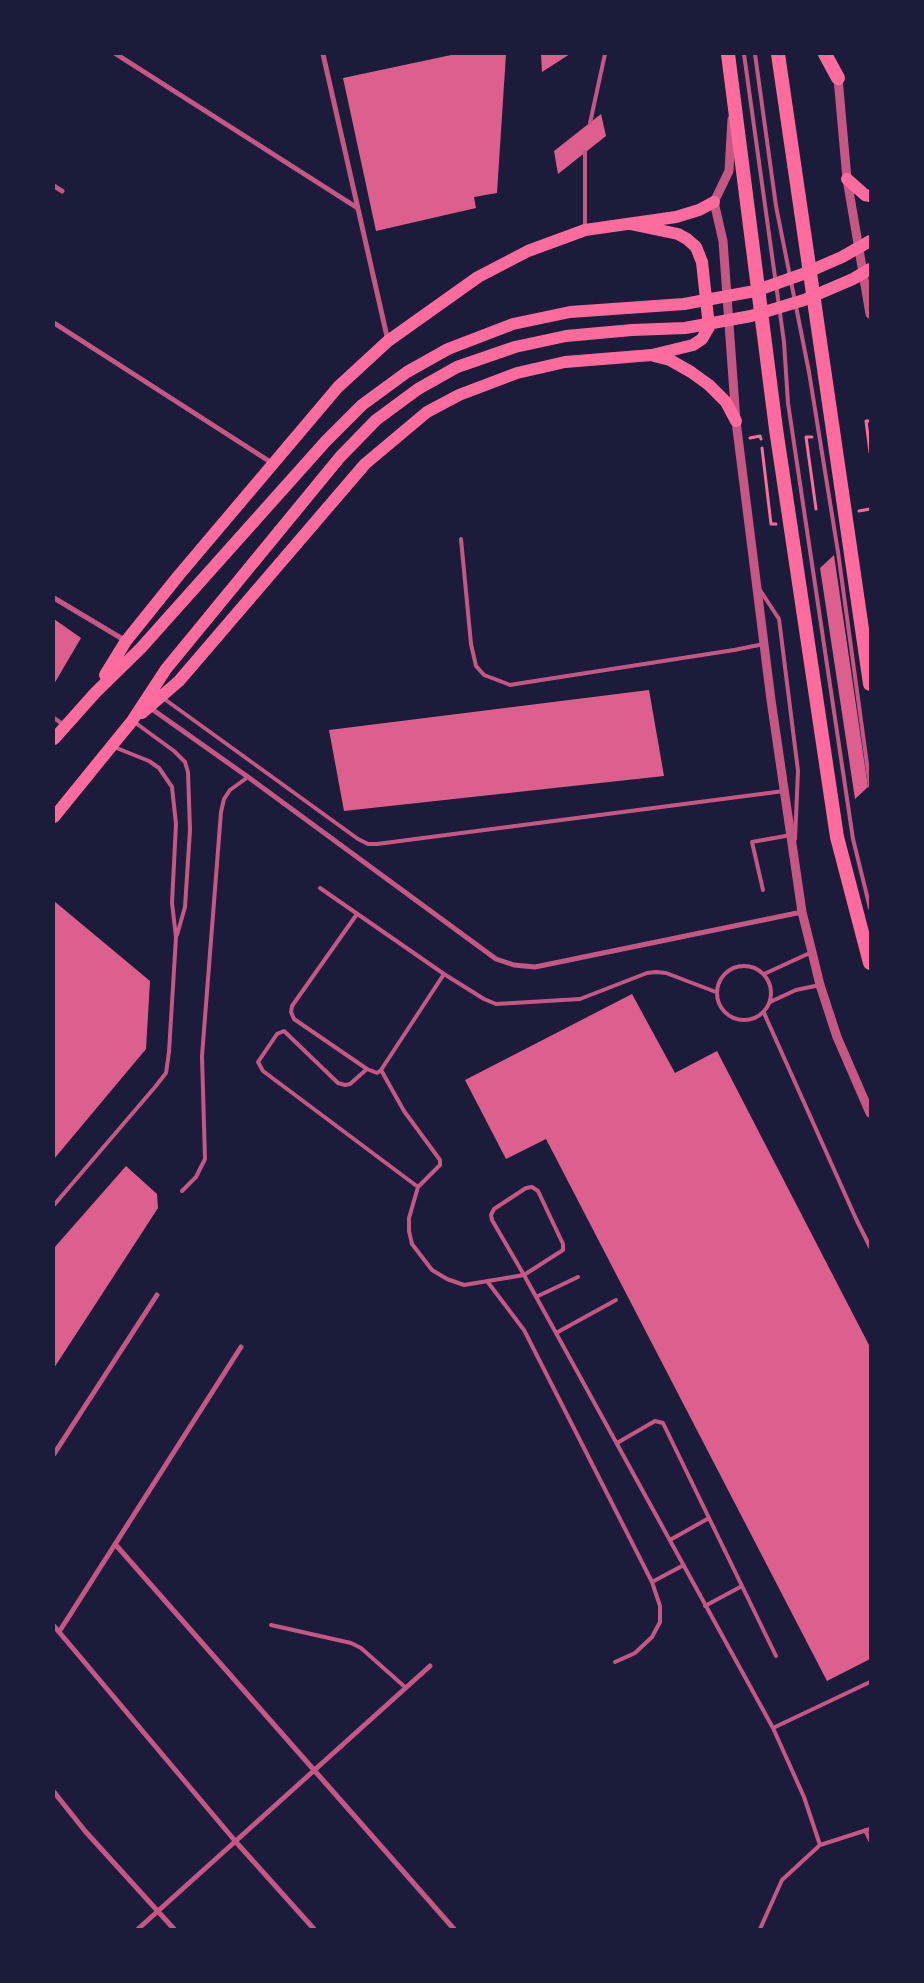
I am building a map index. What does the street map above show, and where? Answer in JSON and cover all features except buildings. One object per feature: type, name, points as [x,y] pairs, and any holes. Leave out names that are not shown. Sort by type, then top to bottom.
[{"type":"highway","points":[[728,54],[776,429],[837,837],[870,963]]},
{"type":"highway","points":[[778,54],[870,684]]},
{"type":"highway","points":[[825,54],[838,78]]},
{"type":"main road","points":[[846,179],[865,195],[870,196]]},
{"type":"main road","points":[[95,692],[126,641],[179,575],[338,387],[388,341],[478,276],[528,251],[585,230],[676,217],[699,210],[714,202]]},
{"type":"main road","points":[[132,720],[179,680],[365,464],[427,412],[459,395],[517,373],[565,362],[652,355],[692,345],[702,339],[709,327],[702,262],[696,247],[678,234],[630,224]]},
{"type":"main road","points":[[54,739],[59,722],[95,692],[140,648],[326,441],[362,405],[406,372],[448,349],[513,324],[570,312],[684,304],[754,291],[842,257],[870,241]]},
{"type":"main road","points":[[54,817],[132,720],[166,669],[340,457],[376,420],[418,389],[457,368],[515,348],[566,336],[632,330],[685,328],[751,316],[804,300],[853,279],[870,269]]},
{"type":"main road","points":[[652,355],[670,360],[709,385],[726,402],[736,421]]},
{"type":"street","points":[[116,54],[356,207]]},
{"type":"street","points":[[323,54],[356,207],[388,341]]},
{"type":"street","points":[[838,78],[846,179],[870,314]]},
{"type":"street","points":[[734,90],[728,171],[714,202],[723,241],[736,421],[756,584],[802,912],[820,985],[837,1037],[870,1113]]},
{"type":"street","points":[[54,186],[62,191]]},
{"type":"street","points":[[54,323],[274,464]]},
{"type":"street","points":[[54,598],[126,641]]},
{"type":"street","points":[[148,707],[248,777],[496,959],[514,965],[534,967],[802,912]]},
{"type":"street","points":[[54,1454],[157,1295]]},
{"type":"street","points":[[59,1632],[241,1348]]},
{"type":"street","points":[[115,1544],[454,1929]]},
{"type":"street","points":[[54,1626],[236,1842],[314,1929]]},
{"type":"street","points":[[138,1929],[430,1666]]},
{"type":"street","points":[[54,1792],[85,1831],[174,1929]]},
{"type":"lane","points":[[590,123],[605,54]]},
{"type":"lane","points":[[744,54],[784,342],[788,402],[853,839],[870,908]]},
{"type":"lane","points":[[755,54],[776,206],[809,372],[838,552],[870,786]]},
{"type":"lane","points":[[585,152],[585,230]]},
{"type":"lane","points":[[461,539],[471,644],[476,666],[484,675],[510,685],[764,644]]},
{"type":"lane","points":[[756,584],[779,620],[798,771],[794,855]]},
{"type":"lane","points":[[162,696],[358,839],[368,844],[784,791]]},
{"type":"lane","points":[[132,720],[174,751],[185,762],[188,772],[190,830],[185,907],[176,937]]},
{"type":"lane","points":[[54,1204],[155,1088],[166,1073],[169,1052],[176,937],[172,903],[176,824],[172,788],[159,768],[149,761],[111,746]]},
{"type":"lane","points":[[182,1191],[196,1177],[205,1159],[202,1056],[221,812],[224,799],[230,790],[248,777]]},
{"type":"lane","points":[[763,890],[752,842],[791,834]]},
{"type":"lane","points":[[320,888],[444,974],[484,999],[501,1005],[580,999],[647,973],[656,972],[666,973],[716,992]]},
{"type":"lane","points":[[357,914],[292,1006],[290,1012],[294,1019],[367,1069],[377,1073],[381,1070],[444,974]]},
{"type":"lane","points":[[764,974],[812,952]]},
{"type":"lane","points":[[736,966],[752,966],[764,974],[771,986],[770,1002],[764,1013],[759,1017],[746,1021],[733,1018],[725,1013],[719,1005],[716,992],[720,980],[727,971],[736,966]]},
{"type":"lane","points":[[770,1002],[796,990],[820,985]]},
{"type":"lane","points":[[764,1013],[870,1246]]},
{"type":"lane","points":[[367,1069],[350,1084],[338,1083],[284,1031],[277,1034],[258,1062],[263,1071],[418,1187]]},
{"type":"lane","points":[[381,1070],[404,1111],[440,1160],[440,1165],[418,1187],[409,1218],[409,1232],[412,1244],[432,1270],[464,1285],[524,1275],[562,1251],[564,1248],[538,1191],[532,1187],[526,1188],[494,1209],[491,1215],[492,1220],[524,1275],[670,1540],[682,1566],[773,1728],[804,1797],[820,1845]]},
{"type":"lane","points":[[536,1297],[578,1277]]},
{"type":"lane","points":[[487,1281],[528,1338],[652,1582],[660,1606],[660,1622],[652,1637],[635,1653],[615,1662]]},
{"type":"lane","points":[[556,1333],[616,1300]]},
{"type":"lane","points":[[617,1444],[654,1421],[663,1423],[776,1656]]},
{"type":"lane","points":[[670,1540],[709,1518]]},
{"type":"lane","points":[[652,1582],[682,1566]]},
{"type":"lane","points":[[705,1606],[742,1586]]},
{"type":"lane","points":[[271,1624],[351,1643],[361,1648],[406,1688]]},
{"type":"lane","points":[[773,1728],[870,1682]]},
{"type":"lane","points":[[760,1929],[782,1880],[820,1845],[870,1829]]},
{"type":"lane","points":[[865,1830],[870,1840]]},
{"type":"path","points":[[870,421],[866,421],[870,452]]},
{"type":"path","points":[[751,447],[750,438],[760,436],[771,524]]}]
